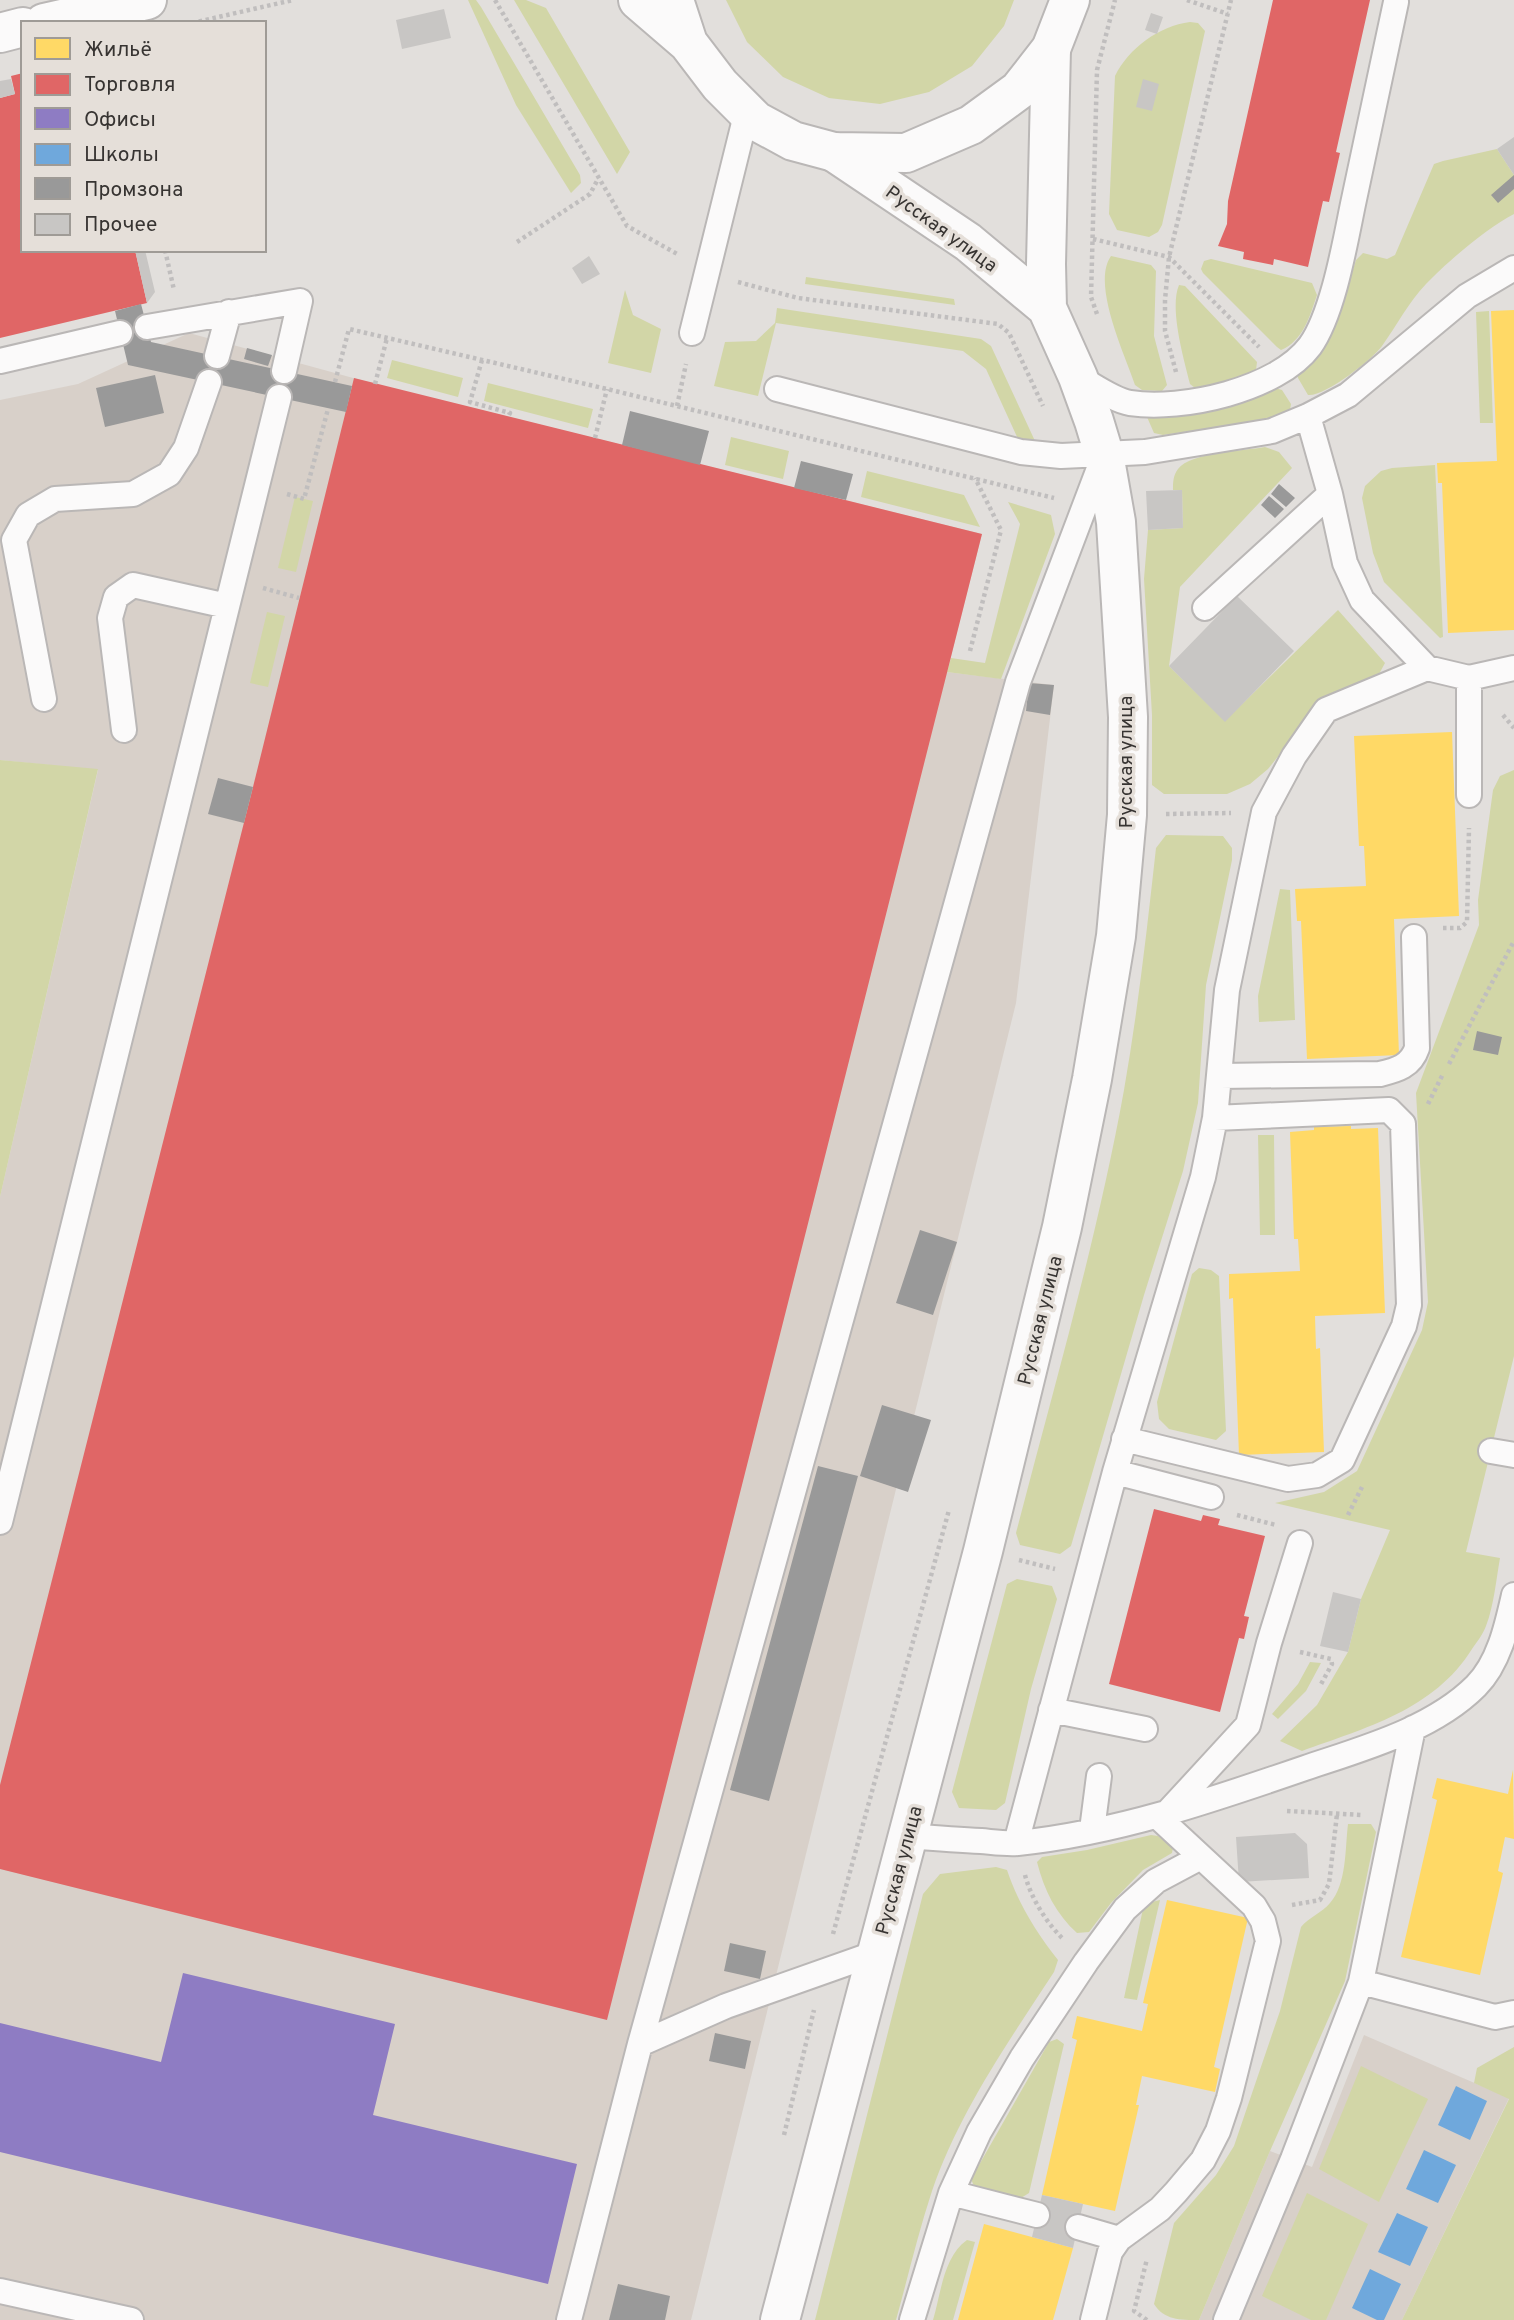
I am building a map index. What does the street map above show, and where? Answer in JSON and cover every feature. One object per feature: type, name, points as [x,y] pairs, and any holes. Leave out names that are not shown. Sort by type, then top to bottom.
[{"type":"main road","points":[[53,21],[147,0]]},
{"type":"main road","points":[[639,0],[688,43],[720,85],[756,121],[793,141],[834,152],[906,153],[971,125],[1018,90],[1051,49],[1070,0]]},
{"type":"main road","points":[[674,0],[688,43]]},
{"type":"main road","points":[[0,33],[21,28]]},
{"type":"main road","name":"Русская улица","points":[[780,2320],[983,1551],[1062,1227],[1092,1079],[1116,936],[1127,815],[1128,717],[1118,549],[1104,454],[1078,376],[1047,308],[1051,49]]},
{"type":"main road","name":"Русская улица","points":[[834,152],[968,242],[1047,308]]},
{"type":"lane","points":[[1078,376],[1128,403],[1184,403],[1238,392],[1282,370],[1310,346],[1323,319],[1339,272],[1396,2]]},
{"type":"lane","points":[[692,333],[747,111]]},
{"type":"lane","points":[[777,389],[1021,452],[1061,456],[1146,452],[1272,431],[1308,416],[1348,395],[1466,296],[1514,268]]},
{"type":"lane","points":[[147,327],[300,301],[284,371]]},
{"type":"lane","points":[[217,356],[229,312]]},
{"type":"lane","points":[[0,361],[120,333]]},
{"type":"lane","points":[[44,699],[14,540],[28,515],[55,499],[132,494],[169,474],[186,448],[209,382]]},
{"type":"lane","points":[[0,1522],[279,397]]},
{"type":"lane","points":[[1308,416],[1330,494],[1345,563],[1362,600],[1427,668],[1469,678],[1514,668]]},
{"type":"lane","points":[[569,2320],[640,2044],[1018,681],[1104,454]]},
{"type":"lane","points":[[1205,608],[1330,494]]},
{"type":"lane","points":[[124,730],[110,618],[116,597],[133,585],[227,606]]},
{"type":"lane","points":[[1016,1843],[1124,1439],[1203,1177],[1215,1118],[1227,990],[1264,813],[1294,756],[1326,710],[1427,668]]},
{"type":"lane","points":[[1469,678],[1469,795]]},
{"type":"lane","points":[[1220,1076],[1380,1074],[1400,1069],[1414,1058],[1417,1048],[1414,937]]},
{"type":"lane","points":[[1124,1439],[1288,1479],[1317,1475],[1342,1460],[1404,1326],[1409,1305],[1403,1124],[1388,1110],[1215,1118]]},
{"type":"lane","points":[[1115,1472],[1220,1505]]},
{"type":"lane","points":[[1162,1815],[1248,1725],[1269,1643],[1300,1542]]},
{"type":"lane","points":[[907,1836],[1016,1843],[1092,1830],[1162,1815],[1326,1761],[1413,1728],[1458,1701],[1477,1685],[1491,1666],[1510,1628],[1514,1595]]},
{"type":"lane","points":[[1051,1710],[1145,1729]]},
{"type":"lane","points":[[1226,2320],[1293,2160],[1361,1983],[1413,1728]]},
{"type":"lane","points":[[1092,1830],[1099,1776]]},
{"type":"lane","points":[[1093,2320],[1110,2252],[1119,2239],[1160,2209],[1203,2161],[1218,2131],[1229,2098],[1268,1941],[1263,1921],[1254,1906],[1201,1857],[1162,1815]]},
{"type":"lane","points":[[912,2320],[951,2193],[979,2132],[1022,2058],[1125,1909],[1156,1881],[1201,1857]]},
{"type":"lane","points":[[640,2044],[726,2006],[876,1953]]},
{"type":"lane","points":[[1361,1983],[1495,2017],[1514,2013]]},
{"type":"lane","points":[[951,2193],[1037,2216]]},
{"type":"lane","points":[[1078,2227],[1119,2239]]},
{"type":"lane","points":[[0,2291],[131,2320]]},
{"type":"path","points":[[201,21],[293,0]]},
{"type":"path","points":[[495,0],[627,226],[708,271],[727,279],[798,298],[998,324],[1009,333],[1035,387],[1055,433],[1061,456]]},
{"type":"path","points":[[1100,324],[1091,297],[1097,71],[1115,0]]},
{"type":"path","points":[[1187,0],[1228,14]]},
{"type":"path","points":[[1184,403],[1165,331],[1169,257],[1231,0]]},
{"type":"path","points":[[517,242],[590,194],[598,178]]},
{"type":"path","points":[[1093,239],[1169,257],[1282,370]]},
{"type":"path","points":[[165,252],[171,276]]},
{"type":"path","points":[[335,382],[349,329],[1072,503],[1078,523]]},
{"type":"path","points":[[677,406],[692,333]]},
{"type":"path","points":[[374,384],[387,338]]},
{"type":"path","points":[[482,360],[470,402],[510,413],[508,417]]},
{"type":"path","points":[[595,438],[607,389]]},
{"type":"path","points":[[256,486],[304,499],[328,409]]},
{"type":"path","points":[[970,651],[1000,530],[975,478]]},
{"type":"path","points":[[1414,937],[1416,932],[1422,929],[1460,928],[1467,922],[1469,795]]},
{"type":"path","points":[[1127,815],[1264,813]]},
{"type":"path","points":[[1425,1109],[1514,941]]},
{"type":"path","points":[[783,2138],[824,1971],[951,1502]]},
{"type":"path","points":[[1220,1505],[1289,1528],[1300,1542]]},
{"type":"path","points":[[1009,1557],[1087,1577]]},
{"type":"path","points":[[1320,1686],[1332,1664],[1331,1658],[1321,1657]]},
{"type":"path","points":[[1254,1906],[1302,1904],[1320,1900],[1329,1884],[1340,1814],[1298,1812]]},
{"type":"path","points":[[1016,1843],[1027,1884],[1049,1925],[1086,1962]]},
{"type":"path","points":[[1147,2320],[1134,2311],[1160,2209]]},
{"type":"shaded area","points":[[189,333],[375,384],[982,534],[947,672],[1054,685],[1016,1003],[691,2320],[0,2320],[0,1197],[98,770],[0,760],[0,400],[78,384]]},
{"type":"shaded area","points":[[1364,2035],[1509,2098],[1402,2320],[1199,2320],[1270,2151],[1312,2167]]},
{"type":"green space","points":[[468,0],[476,0],[481,7],[580,175],[581,183],[571,193],[516,105]]},
{"type":"green space","points":[[514,0],[526,0],[546,8],[630,152],[617,174]]},
{"type":"green space","points":[[726,0],[1014,0],[1004,26],[972,66],[929,92],[880,104],[829,98],[783,77],[747,42]]},
{"type":"green space","points":[[1190,22],[1198,23],[1205,31],[1162,225],[1158,232],[1149,237],[1117,230],[1109,214],[1115,76],[1128,56],[1146,40],[1167,28]]},
{"type":"green space","points":[[1497,149],[1514,175],[1514,214],[1480,236],[1426,284],[1382,346],[1368,360],[1336,384],[1308,395],[1297,373],[1322,349],[1335,325],[1356,260],[1363,253],[1387,259],[1395,255],[1434,164]]},
{"type":"green space","points":[[1111,256],[1151,265],[1156,271],[1154,336],[1167,385],[1162,391],[1142,390],[1135,385],[1107,301],[1106,268]]},
{"type":"green space","points":[[1211,259],[1312,283],[1317,295],[1305,327],[1295,341],[1281,350],[1277,347],[1203,273],[1201,269],[1204,261]]},
{"type":"green space","points":[[806,277],[954,299],[955,305],[805,284]]},
{"type":"green space","points":[[1179,285],[1185,286],[1257,362],[1256,370],[1233,381],[1195,388],[1190,384],[1177,320],[1176,295]]},
{"type":"green space","points":[[625,290],[633,315],[661,329],[651,373],[608,363]]},
{"type":"green space","points":[[777,308],[981,339],[991,346],[1035,441],[1018,439],[986,369],[963,351],[776,323],[758,396],[714,386],[725,342],[756,341],[775,323]]},
{"type":"green space","points":[[1489,311],[1493,423],[1480,423],[1476,312]]},
{"type":"green space","points":[[392,360],[463,378],[458,397],[387,378]]},
{"type":"green space","points":[[488,383],[593,409],[588,428],[484,401]]},
{"type":"green space","points":[[1275,388],[1282,390],[1291,404],[1290,410],[1271,419],[1163,435],[1154,433],[1147,417],[1237,405]]},
{"type":"green space","points":[[731,437],[789,451],[783,479],[725,465]]},
{"type":"green space","points":[[1265,447],[1279,452],[1292,468],[1180,587],[1169,666],[1225,721],[1338,610],[1385,663],[1379,674],[1319,700],[1268,769],[1250,784],[1227,794],[1164,794],[1152,785],[1152,715],[1144,579],[1148,530],[1183,528],[1182,490],[1173,490],[1173,484],[1176,472],[1185,463],[1218,453]]},
{"type":"green space","points":[[1435,465],[1443,637],[1440,638],[1384,582],[1373,553],[1362,498],[1365,486],[1381,471]]},
{"type":"green space","points":[[867,471],[964,495],[980,527],[861,497]]},
{"type":"green space","points":[[295,497],[313,501],[296,572],[278,568]]},
{"type":"green space","points":[[1008,502],[1051,515],[1055,534],[1001,679],[947,672],[951,658],[985,663],[1020,524]]},
{"type":"green space","points":[[267,612],[285,616],[268,687],[250,683]]},
{"type":"green space","points":[[0,760],[98,769],[0,1197]]},
{"type":"green space","points":[[1514,770],[1514,1356],[1466,1552],[1500,1558],[1493,1601],[1480,1638],[1456,1670],[1438,1687],[1418,1702],[1373,1725],[1302,1751],[1280,1741],[1317,1705],[1348,1652],[1361,1599],[1390,1530],[1275,1503],[1324,1492],[1357,1471],[1422,1330],[1428,1302],[1416,1093],[1479,925],[1478,900],[1493,790],[1500,776]]},
{"type":"green space","points":[[1166,835],[1223,836],[1232,848],[1232,860],[1206,985],[1198,1103],[1183,1171],[1071,1546],[1060,1554],[1020,1545],[1016,1533],[1101,1202],[1134,1030],[1156,848]]},
{"type":"green space","points":[[1280,889],[1290,890],[1295,1020],[1259,1022],[1258,996]]},
{"type":"green space","points":[[1258,1135],[1274,1135],[1275,1235],[1260,1235]]},
{"type":"green space","points":[[1199,1268],[1211,1270],[1219,1276],[1226,1431],[1216,1440],[1169,1429],[1159,1419],[1157,1402],[1192,1274]]},
{"type":"green space","points":[[1017,1579],[1052,1586],[1057,1599],[1031,1689],[1005,1803],[996,1810],[959,1808],[952,1792],[1007,1584]]},
{"type":"green space","points":[[1310,1662],[1321,1663],[1306,1691],[1278,1719],[1272,1714],[1298,1684]]},
{"type":"green space","points":[[1348,1824],[1371,1824],[1376,1832],[1345,1981],[1199,2320],[1168,2316],[1154,2304],[1174,2223],[1216,2175],[1234,2146],[1280,2011],[1301,1927],[1327,1906],[1340,1886]]},
{"type":"green space","points":[[1151,1835],[1158,1836],[1173,1848],[1172,1853],[1143,1870],[1111,1903],[1089,1932],[1077,1933],[1052,1901],[1037,1862],[1042,1857]]},
{"type":"green space","points":[[996,1867],[1007,1870],[1028,1917],[1058,1960],[1054,1972],[986,2078],[956,2133],[932,2191],[896,2320],[815,2320],[923,1894],[940,1874]]},
{"type":"green space","points":[[1160,1900],[1137,2000],[1124,1998],[1144,1904]]},
{"type":"green space","points":[[1057,2039],[1064,2044],[1029,2193],[1021,2198],[974,2186],[971,2179],[1049,2042]]},
{"type":"green space","points":[[1514,2047],[1514,2320],[1402,2320],[1509,2099],[1474,2083],[1477,2068]]},
{"type":"green space","points":[[1361,2066],[1428,2099],[1379,2202],[1319,2169]]},
{"type":"green space","points":[[1307,2193],[1368,2224],[1326,2320],[1311,2320],[1262,2296]]},
{"type":"green space","points":[[967,2240],[975,2242],[953,2320],[933,2320],[948,2266],[959,2247]]},
{"type":"building: Жильё","points":[[1514,310],[1514,630],[1448,633],[1442,483],[1438,483],[1437,463],[1497,461],[1491,311]]},
{"type":"building: Жильё","points":[[1452,732],[1459,916],[1394,919],[1399,1055],[1307,1059],[1301,921],[1297,921],[1295,889],[1366,886],[1364,846],[1359,846],[1354,736]]},
{"type":"building: Жильё","points":[[1351,1126],[1351,1129],[1378,1128],[1385,1313],[1315,1316],[1316,1349],[1320,1348],[1324,1452],[1239,1455],[1233,1298],[1229,1299],[1229,1274],[1300,1271],[1298,1239],[1294,1239],[1290,1132],[1314,1130],[1314,1127]]},
{"type":"building: Жильё","points":[[1513,1770],[1514,1839],[1505,1837],[1498,1871],[1503,1873],[1480,1975],[1401,1957],[1437,1800],[1432,1798],[1437,1778],[1508,1794]]},
{"type":"building: Жильё","points":[[1167,1900],[1248,1918],[1214,2067],[1220,2069],[1215,2092],[1142,2076],[1136,2105],[1139,2105],[1115,2211],[1042,2195],[1077,2040],[1072,2038],[1077,2016],[1142,2031],[1148,2004],[1143,2003]]},
{"type":"building: Жильё","points":[[984,2224],[1073,2248],[1053,2320],[958,2320]]},
{"type":"building: Торговля","points":[[1273,0],[1370,0],[1336,152],[1340,153],[1329,202],[1323,201],[1308,267],[1274,259],[1273,265],[1243,259],[1244,252],[1218,246],[1227,224],[1228,201]]},
{"type":"building: Торговля","points":[[21,74],[21,252],[135,252],[147,303],[0,338],[0,98],[15,94],[11,76]]},
{"type":"building: Торговля","points":[[354,378],[982,534],[607,2020],[0,1869],[0,1785]]},
{"type":"building: Торговля","points":[[1154,1509],[1201,1521],[1203,1515],[1220,1519],[1218,1525],[1265,1536],[1244,1616],[1249,1617],[1244,1639],[1239,1638],[1220,1712],[1109,1684]]},
{"type":"building: Офисы","points":[[183,1973],[395,2024],[373,2115],[577,2164],[548,2284],[0,2152],[0,2023],[161,2062]]},
{"type":"building: Школы","points":[[1456,2086],[1487,2101],[1470,2140],[1438,2125]]},
{"type":"building: Школы","points":[[1424,2150],[1456,2165],[1438,2203],[1406,2189]]},
{"type":"building: Школы","points":[[1397,2213],[1428,2227],[1410,2266],[1378,2252]]},
{"type":"building: Школы","points":[[1370,2269],[1401,2284],[1384,2320],[1377,2320],[1352,2308]]},
{"type":"building: Промзона","points":[[1514,175],[1514,189],[1498,203],[1491,195]]},
{"type":"building: Промзона","points":[[141,304],[151,342],[352,386],[346,412],[128,365],[115,311]]},
{"type":"building: Промзона","points":[[247,348],[272,355],[268,366],[244,359]]},
{"type":"building: Промзона","points":[[155,375],[164,413],[105,427],[96,388]]},
{"type":"building: Промзона","points":[[630,411],[709,431],[700,465],[622,445]]},
{"type":"building: Промзона","points":[[801,461],[853,474],[846,500],[794,488]]},
{"type":"building: Промзона","points":[[1279,484],[1295,498],[1286,507],[1271,494]]},
{"type":"building: Промзона","points":[[1269,496],[1284,509],[1275,518],[1261,505]]},
{"type":"building: Промзона","points":[[1029,683],[1054,685],[1050,715],[1026,711]]},
{"type":"building: Промзона","points":[[218,778],[253,787],[244,823],[208,814]]},
{"type":"building: Промзона","points":[[1477,1031],[1502,1037],[1498,1055],[1473,1050]]},
{"type":"building: Промзона","points":[[920,1230],[957,1242],[933,1315],[896,1303]]},
{"type":"building: Промзона","points":[[882,1405],[931,1420],[908,1492],[860,1476]]},
{"type":"building: Промзона","points":[[818,1466],[858,1476],[769,1801],[730,1790]]},
{"type":"building: Промзона","points":[[730,1943],[766,1951],[760,1979],[724,1971]]},
{"type":"building: Промзона","points":[[715,2033],[751,2041],[745,2069],[709,2061]]},
{"type":"building: Промзона","points":[[618,2284],[670,2296],[665,2320],[609,2320]]},
{"type":"building: Прочее","points":[[444,9],[451,38],[402,49],[396,20]]},
{"type":"building: Прочее","points":[[1151,13],[1163,17],[1157,34],[1145,30]]},
{"type":"building: Прочее","points":[[11,79],[15,94],[0,98],[0,81]]},
{"type":"building: Прочее","points":[[1143,79],[1159,84],[1152,111],[1136,107]]},
{"type":"building: Прочее","points":[[1514,137],[1514,175],[1497,149]]},
{"type":"building: Прочее","points":[[135,252],[145,252],[155,292],[147,303]]},
{"type":"building: Прочее","points":[[589,256],[600,274],[582,284],[572,268]]},
{"type":"building: Прочее","points":[[1182,490],[1183,528],[1148,530],[1146,491]]},
{"type":"building: Прочее","points":[[1237,596],[1294,651],[1225,722],[1169,666]]},
{"type":"building: Прочее","points":[[1333,1592],[1361,1599],[1348,1652],[1320,1646]]},
{"type":"building: Прочее","points":[[1295,1833],[1307,1844],[1309,1878],[1239,1882],[1236,1837]]},
{"type":"building: Прочее","points":[[1042,2195],[1083,2204],[1073,2248],[1032,2237]]}]
